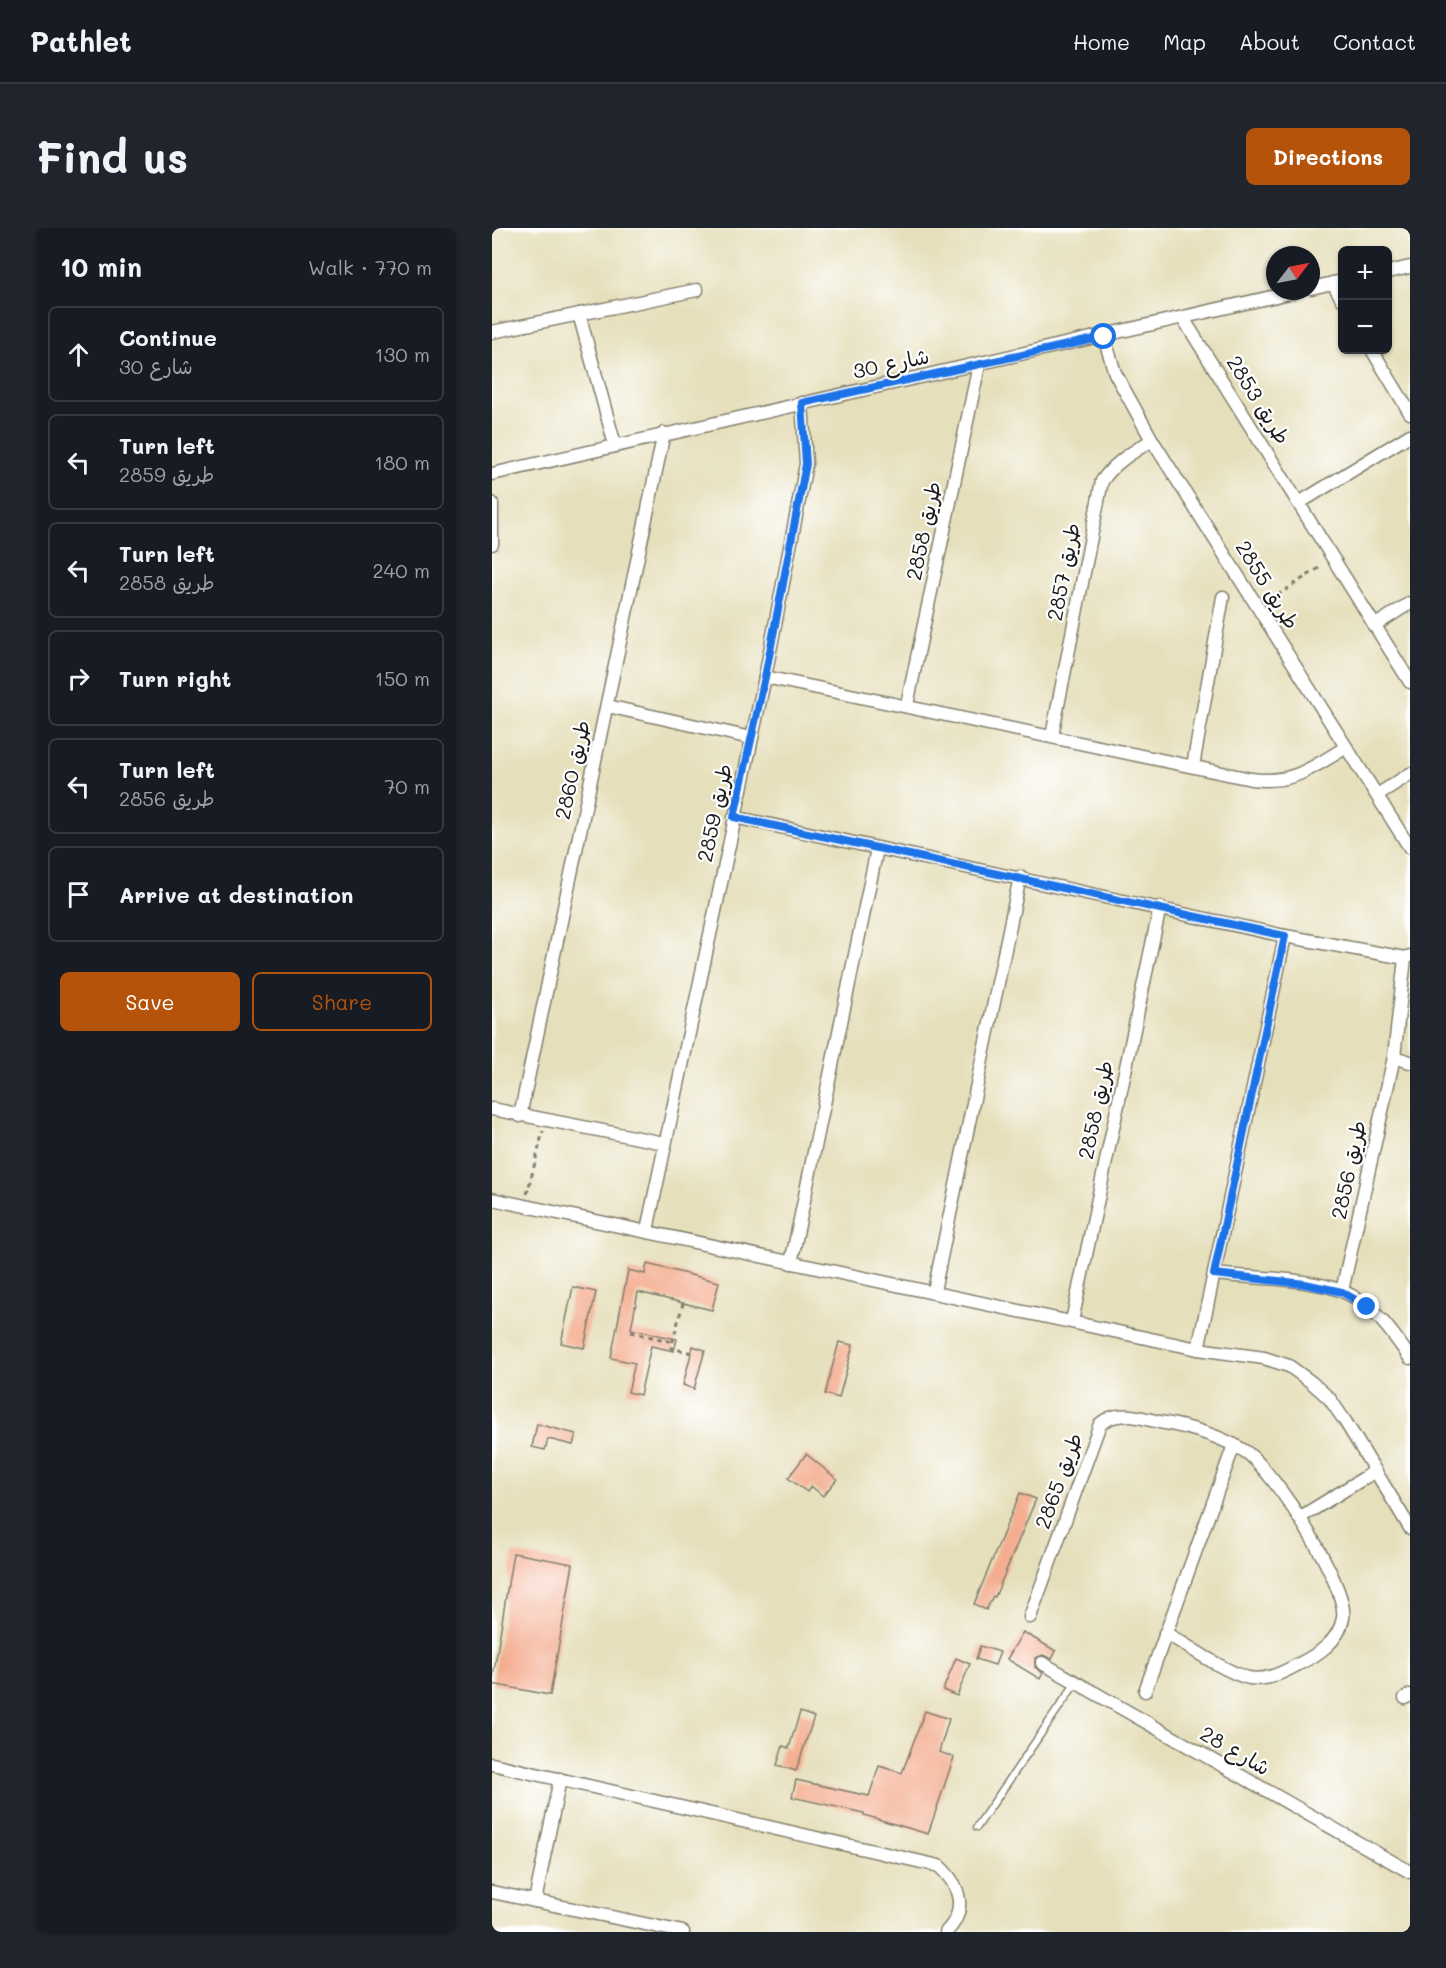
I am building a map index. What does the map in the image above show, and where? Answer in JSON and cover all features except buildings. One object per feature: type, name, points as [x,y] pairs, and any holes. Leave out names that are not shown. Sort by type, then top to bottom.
[{"type":"street","points":[[1392,271],[1410,267]]},
{"type":"street","points":[[1320,286],[1338,282]]},
{"type":"street","points":[[492,332],[697,290]]},
{"type":"street","name":"شارع 30","points":[[492,474],[664,433],[979,365],[1266,299]]},
{"type":"street","points":[[579,314],[615,445]]},
{"type":"street","name":"طريق 2853","points":[[1183,318],[1410,682]]},
{"type":"street","name":"طريق 2855","points":[[1104,337],[1115,373],[1152,440],[1410,848]]},
{"type":"street","points":[[1374,354],[1410,413]]},
{"type":"street","name":"طريق 2858","points":[[907,705],[979,365]]},
{"type":"street","name":"طريق 2859","points":[[647,1230],[765,677],[806,464],[802,403]]},
{"type":"street","name":"طريق 2860","points":[[520,1116],[664,433]]},
{"type":"street","points":[[1299,503],[1410,435]]},
{"type":"street","name":"طريق 2857","points":[[1052,735],[1102,481],[1111,468],[1152,440]]},
{"type":"street","points":[[492,503],[492,544]]},
{"type":"street","points":[[1193,766],[1223,597]]},
{"type":"street","points":[[1374,626],[1410,603]]},
{"type":"street","points":[[765,677],[1270,781],[1296,776],[1345,748]]},
{"type":"street","points":[[607,706],[751,738]]},
{"type":"street","points":[[1377,795],[1410,774]]},
{"type":"street","points":[[734,817],[1160,907],[1285,936],[1407,957]]},
{"type":"street","points":[[791,1263],[877,849]]},
{"type":"street","points":[[934,1291],[1020,877]]},
{"type":"street","name":"طريق 2858","points":[[1072,1321],[1160,907]]},
{"type":"street","points":[[1198,1349],[1285,936]]},
{"type":"street","name":"طريق 2856","points":[[1342,1292],[1394,1058],[1407,957]]},
{"type":"street","points":[[1394,1058],[1410,1062]]},
{"type":"street","points":[[492,1110],[664,1143]]},
{"type":"street","points":[[492,1199],[647,1230],[791,1263],[934,1291],[1198,1349],[1264,1358],[1289,1366],[1329,1398],[1410,1528]]},
{"type":"street","points":[[1214,1274],[1305,1284],[1342,1292],[1367,1307],[1391,1329],[1410,1358]]},
{"type":"street","name":"طريق 2865","points":[[1030,1617],[1100,1424],[1109,1417],[1120,1414],[1184,1426],[1234,1445],[1247,1453],[1270,1476],[1299,1518],[1341,1594],[1343,1617],[1330,1644],[1309,1659],[1262,1679],[1246,1678],[1166,1633]]},
{"type":"street","points":[[1144,1691],[1234,1445]]},
{"type":"street","points":[[1299,1518],[1374,1472]]},
{"type":"street","name":"شارع 28","points":[[1042,1663],[1075,1684],[1410,1872]]},
{"type":"street","points":[[492,1764],[939,1866],[952,1877],[959,1892],[959,1909],[953,1924],[946,1932]]},
{"type":"street","points":[[535,1901],[560,1779]]},
{"type":"street","points":[[492,1892],[683,1932]]},
{"type":"lane","points":[[977,1827],[1075,1684]]},
{"type":"path","points":[[1258,607],[1334,559]]},
{"type":"path","points":[[524,1206],[546,1120]]},
{"type":"path","points":[[683,1303],[671,1348],[692,1353]]},
{"type":"path","points":[[631,1332],[673,1342]]},
{"type":"route","points":[[1104,337],[802,403],[806,464],[765,677],[734,817],[1160,907],[1285,936],[1214,1274],[1305,1284],[1342,1292],[1367,1307]]}]
